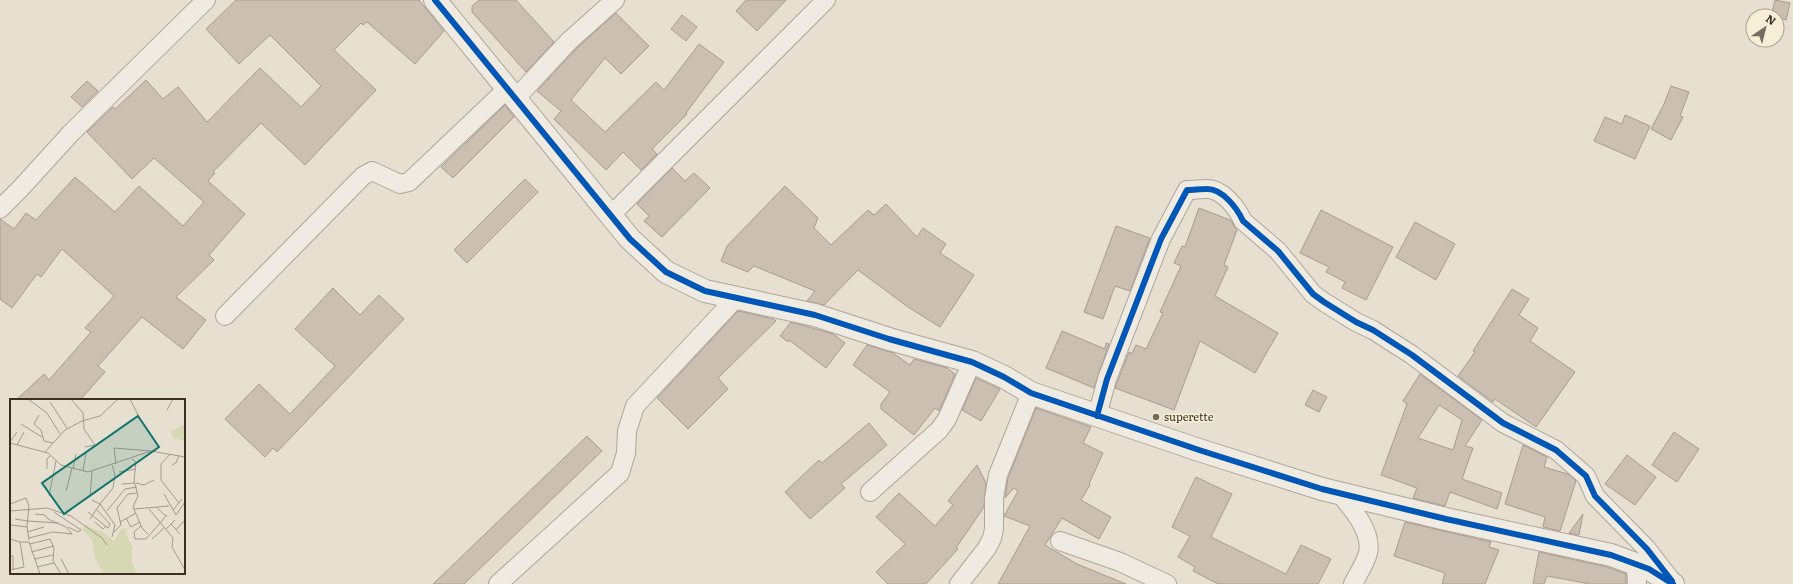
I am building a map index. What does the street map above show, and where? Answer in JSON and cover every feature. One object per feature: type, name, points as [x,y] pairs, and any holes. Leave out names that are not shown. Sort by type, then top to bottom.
[{"type":"street","points":[[0,209],[71,133],[206,0]]},
{"type":"street","points":[[435,0],[630,239],[666,272],[705,290],[814,315],[889,339],[972,362],[1030,393],[1286,478],[1339,493],[1446,519],[1610,555],[1636,574],[1649,569],[1674,584]]},
{"type":"street","points":[[225,316],[364,176],[372,171],[400,184],[409,182],[512,93],[615,0]]},
{"type":"street","points":[[611,215],[826,0]]},
{"type":"street","points":[[1097,416],[1108,379],[1161,239],[1187,190],[1209,190],[1228,198],[1243,221],[1278,251],[1313,294],[1356,322],[1374,330],[1412,355],[1503,423],[1556,450],[1586,476],[1595,496],[1647,549],[1674,584]]},
{"type":"street","points":[[498,584],[620,473],[626,453],[627,431],[635,406],[737,297]]},
{"type":"street","points":[[870,492],[938,430],[947,419],[972,362]]},
{"type":"street","points":[[959,584],[987,548],[992,538],[994,528],[994,498],[998,475],[1030,393]]},
{"type":"street","points":[[1339,493],[1359,518],[1368,545],[1368,552],[1353,584]]},
{"type":"street","points":[[1060,541],[1120,562],[1167,584]]},
{"type":"building","points":[[236,0],[419,0],[444,31],[415,64],[367,22],[363,25],[361,23],[334,50],[376,90],[305,165],[261,123],[213,172],[215,173],[208,181],[245,214],[209,255],[214,260],[176,297],[206,320],[183,349],[142,317],[98,366],[105,372],[81,399],[17,399],[44,374],[49,380],[91,332],[85,328],[114,296],[62,249],[41,277],[37,274],[12,308],[0,299],[0,219],[14,229],[26,213],[36,220],[75,177],[115,212],[139,186],[183,226],[204,202],[154,158],[132,179],[87,132],[113,107],[115,109],[146,80],[163,99],[178,87],[207,122],[260,68],[301,107],[321,86],[270,35],[239,64],[206,29]]},
{"type":"building","points":[[479,0],[516,0],[554,42],[526,72],[472,12],[472,6]]},
{"type":"building","points":[[746,0],[786,0],[757,31],[736,11]]},
{"type":"building","points":[[1775,0],[1790,3],[1786,20],[1785,8],[1773,8]]},
{"type":"building","points":[[616,13],[649,46],[621,74],[605,58],[571,100],[605,132],[656,82],[664,90],[699,44],[724,62],[686,113],[687,114],[652,149],[657,154],[641,170],[623,152],[606,170],[554,119],[561,111],[537,91],[576,49]]},
{"type":"building","points":[[682,15],[697,27],[686,41],[671,29]]},
{"type":"building","points":[[87,81],[98,91],[82,107],[71,97]]},
{"type":"building","points":[[1671,86],[1689,92],[1680,116],[1683,117],[1671,140],[1651,129],[1664,104]]},
{"type":"building","points":[[505,105],[514,117],[453,178],[441,167]]},
{"type":"building","points":[[1625,115],[1650,126],[1635,159],[1594,141],[1605,117],[1622,124]]},
{"type":"building","points":[[672,168],[685,181],[694,173],[710,188],[662,237],[644,221],[649,216],[637,204]]},
{"type":"building","points":[[525,179],[538,192],[467,263],[454,250]]},
{"type":"building","points":[[785,186],[818,218],[814,228],[831,245],[868,210],[874,215],[886,204],[917,237],[923,228],[946,244],[940,253],[974,275],[940,327],[908,307],[858,270],[824,305],[807,301],[815,291],[754,266],[748,272],[721,261],[727,246]]},
{"type":"building","points":[[1199,208],[1230,220],[1237,230],[1224,265],[1228,267],[1215,296],[1278,333],[1255,373],[1200,341],[1174,410],[1115,388],[1129,352],[1132,354],[1136,345],[1146,349],[1163,313],[1160,312],[1181,266],[1174,263],[1182,246],[1185,247]]},
{"type":"building","points":[[1321,210],[1393,247],[1366,300],[1342,288],[1345,282],[1326,272],[1329,267],[1300,253]]},
{"type":"building","points":[[1415,222],[1455,244],[1436,280],[1396,257]]},
{"type":"building","points":[[1116,226],[1150,238],[1130,291],[1115,286],[1103,319],[1084,312]]},
{"type":"building","points":[[333,288],[360,315],[379,295],[404,319],[277,452],[273,448],[265,457],[225,419],[259,384],[290,414],[335,366],[295,329]]},
{"type":"building","points":[[1512,289],[1529,299],[1519,315],[1538,328],[1530,341],[1575,372],[1536,427],[1495,399],[1493,402],[1458,376],[1475,352],[1473,351]]},
{"type":"building","points":[[738,311],[776,321],[718,378],[728,389],[688,429],[657,398]]},
{"type":"building","points":[[791,322],[833,334],[845,343],[826,368],[789,340],[788,342],[780,336]]},
{"type":"building","points":[[1062,331],[1105,349],[1106,343],[1109,344],[1094,388],[1046,368]]},
{"type":"building","points":[[867,345],[893,353],[910,365],[914,359],[947,368],[955,374],[939,411],[935,408],[914,435],[881,409],[881,404],[890,392],[853,365]]},
{"type":"building","points":[[1420,374],[1482,420],[1465,446],[1473,448],[1462,479],[1502,493],[1497,509],[1450,492],[1445,506],[1413,498],[1417,488],[1381,475],[1407,404],[1403,401]],"holes":[[[1439,405],[1462,420],[1453,450],[1418,438]]]},
{"type":"building","points":[[976,378],[1000,389],[981,421],[962,410]]},
{"type":"building","points":[[1313,390],[1327,397],[1319,412],[1305,405]]},
{"type":"building","points":[[1036,408],[1091,427],[1083,443],[1103,453],[1089,484],[1090,485],[1081,500],[1111,517],[1099,539],[1062,518],[1045,545],[1077,564],[1126,584],[998,584],[1030,526],[1004,516],[1018,491],[1014,488],[1005,498],[1008,478]]},
{"type":"building","points":[[869,423],[887,445],[841,484],[845,488],[810,519],[785,492],[819,460],[822,463]]},
{"type":"building","points":[[1674,432],[1699,449],[1677,482],[1652,465]]},
{"type":"building","points":[[587,436],[602,451],[464,584],[433,584]]},
{"type":"building","points":[[1523,445],[1547,457],[1544,467],[1568,474],[1576,481],[1560,531],[1543,527],[1545,517],[1505,504]]},
{"type":"building","points":[[1627,455],[1656,477],[1635,505],[1605,484]]},
{"type":"building","points":[[977,465],[986,483],[984,507],[956,548],[958,549],[926,584],[888,584],[876,572],[905,544],[876,517],[899,493],[935,526],[953,505],[948,501]]},
{"type":"building","points":[[1196,477],[1232,494],[1211,537],[1286,574],[1301,545],[1331,559],[1318,584],[1218,584],[1193,571],[1195,567],[1178,557],[1190,536],[1172,527]]},
{"type":"building","points":[[1583,514],[1579,535],[1569,533]]},
{"type":"building","points":[[1405,522],[1491,542],[1489,547],[1499,550],[1485,584],[1442,584],[1445,573],[1394,556]]},
{"type":"building","points":[[1539,552],[1607,567],[1626,574],[1626,584],[1590,584],[1547,576],[1544,584],[1533,584]]},
{"type":"cycle path","points":[[435,0],[630,239],[666,272],[705,291],[815,315],[889,339],[972,362],[1004,377],[1031,393],[1199,450],[1322,489],[1446,519],[1611,555],[1649,569],[1673,584]]},
{"type":"cycle path","points":[[1097,416],[1107,379],[1161,239],[1187,190],[1212,190],[1223,195],[1237,210],[1243,221],[1278,251],[1313,294],[1356,322],[1373,330],[1412,355],[1503,423],[1556,450],[1586,476],[1595,496],[1647,549],[1672,581]]},
{"type":"place","name":"superette","points":[[1156,417]]}]
